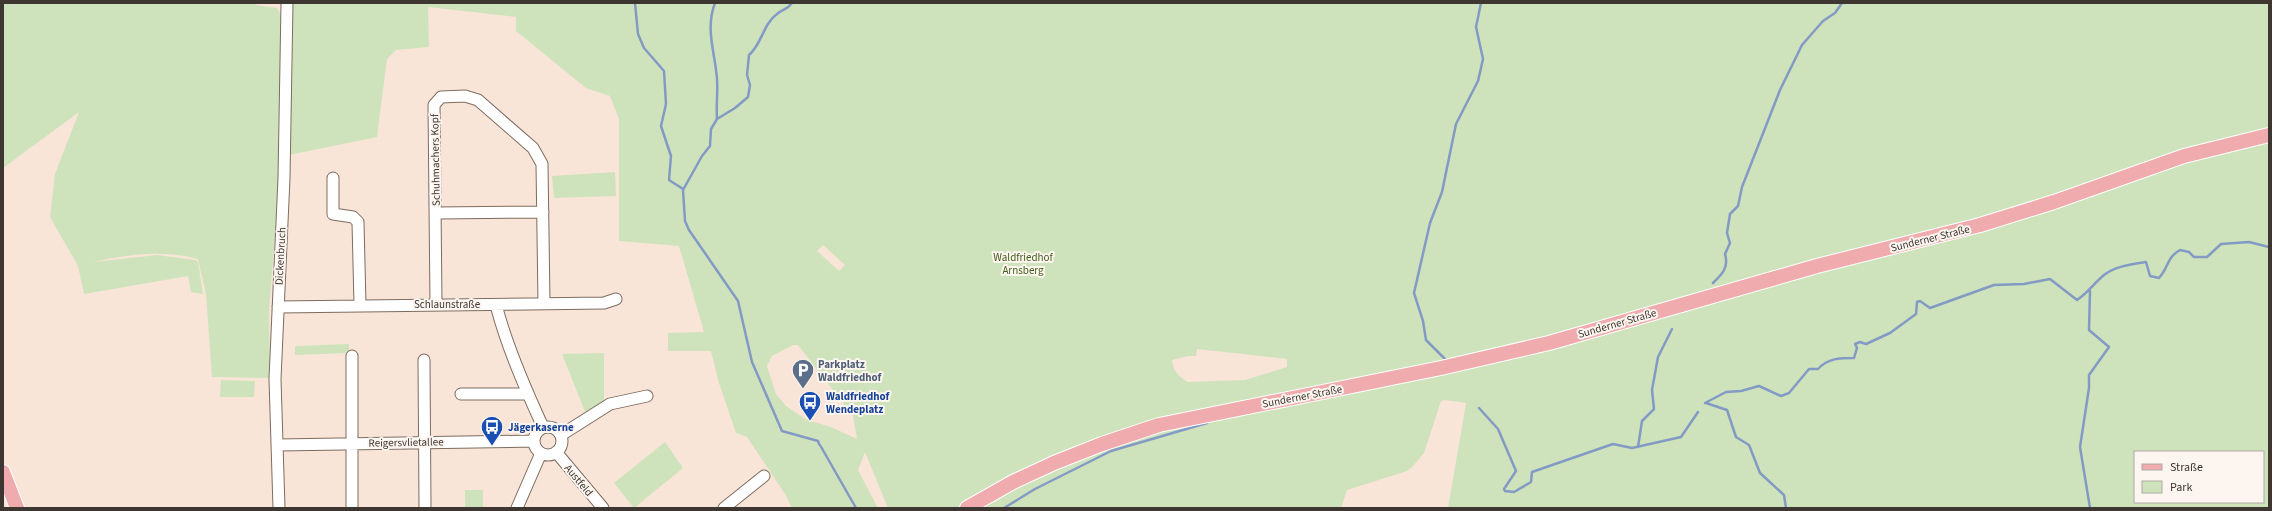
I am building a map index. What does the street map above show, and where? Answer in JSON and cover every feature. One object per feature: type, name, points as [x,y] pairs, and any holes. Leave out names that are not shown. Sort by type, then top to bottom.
[{"type":"main road","name":"Sunderner Straße","points":[[967,508],[1013,482],[1054,463],[1102,444],[1145,430],[1190,418],[1476,361],[1549,343],[1817,266],[1980,225],[2054,202],[2184,156],[2269,135]]},
{"type":"main road","points":[[3,472],[17,508]]},
{"type":"street","name":"Dickenbruch","points":[[279,508],[275,379],[284,178],[287,3]]},
{"type":"street","name":"Schuhmachers Kopf","points":[[436,304],[434,105],[441,97],[465,96],[482,102],[538,153],[543,170],[544,303]]},
{"type":"street","points":[[333,178],[333,214],[353,217],[358,222],[360,305]]},
{"type":"street","points":[[436,213],[543,212]]},
{"type":"street","name":"Schlaunstraße","points":[[278,307],[436,304],[496,305],[604,302],[616,299]]},
{"type":"street","points":[[496,305],[501,325],[528,394],[544,427]]},
{"type":"street","points":[[352,356],[352,508]]},
{"type":"street","points":[[424,360],[425,508]]},
{"type":"street","points":[[461,394],[528,394]]},
{"type":"street","points":[[561,435],[610,404],[647,396]]},
{"type":"street","points":[[541,453],[550,454],[556,452],[561,445],[561,435],[556,429],[544,427]]},
{"type":"street","points":[[541,453],[534,441],[536,434],[544,427]]},
{"type":"street","name":"Reigersvlietallee","points":[[278,445],[534,441]]},
{"type":"street","name":"Austfeld","points":[[556,452],[597,506]]},
{"type":"street","points":[[516,508],[541,453]]},
{"type":"street","points":[[724,508],[764,476]]},
{"type":"green space","points":[[3,3],[255,3],[256,5],[277,8],[284,21],[277,210],[269,310],[270,378],[212,377],[206,294],[198,259],[185,256],[146,254],[94,262],[157,255],[195,260],[198,262],[203,294],[191,292],[188,276],[84,294],[78,266],[50,217],[55,174],[79,112],[3,168]]},
{"type":"green space","name":"Waldfriedhof Arnsberg","points":[[292,3],[2269,3],[2269,508],[1448,508],[1466,403],[1445,400],[1441,401],[1424,453],[1413,466],[1407,471],[1347,490],[1341,508],[888,508],[865,452],[858,470],[878,508],[792,508],[785,494],[747,437],[736,433],[719,383],[711,351],[668,351],[668,333],[704,332],[679,246],[619,241],[619,119],[610,96],[586,88],[516,31],[516,17],[428,7],[429,47],[396,50],[387,59],[377,137],[284,156]],"holes":[[[823,245],[845,265],[839,271],[817,251]],[[793,345],[798,345],[853,416],[857,439],[831,427],[807,420],[786,406],[776,394],[767,366],[772,356]],[[1197,349],[1287,359],[1287,367],[1245,380],[1188,382],[1177,373],[1172,360],[1188,356],[1196,356]]]},
{"type":"green space","points":[[615,172],[616,196],[554,198],[552,176]]},
{"type":"green space","points":[[349,344],[349,353],[295,355],[295,346]]},
{"type":"green space","points":[[604,353],[604,403],[586,414],[562,354]]},
{"type":"green space","points":[[221,380],[255,381],[254,397],[220,397]]},
{"type":"green space","points":[[665,442],[683,468],[634,508],[614,483]]},
{"type":"green space","points":[[465,490],[483,490],[483,508],[465,508]]},
{"type":"waterway","points":[[635,3],[638,34],[644,48],[664,71],[666,104],[661,126],[671,156],[669,180],[683,189]]},
{"type":"waterway","points":[[715,3],[712,13],[711,31],[717,79],[717,119]]},
{"type":"waterway","points":[[792,3],[772,18],[765,28],[757,45],[749,55],[747,75],[750,85],[748,97],[735,108],[717,119],[711,129],[710,146],[702,156],[683,190],[685,221],[689,230],[738,301],[752,362],[782,431],[818,441],[819,444]]},
{"type":"waterway","points":[[1446,360],[1426,340],[1423,321],[1414,293],[1430,223],[1442,192],[1456,124],[1478,81],[1483,59],[1476,27],[1481,3]]},
{"type":"waterway","points":[[1713,283],[1722,274],[1726,263],[1725,254],[1730,243],[1727,233],[1730,214],[1738,206],[1742,187],[1780,90],[1802,45],[1823,21],[1835,13],[1842,3]]},
{"type":"waterway","points":[[1705,403],[1726,392],[1741,391],[1759,386],[1781,396],[1789,393],[1809,369],[1818,369],[1822,365],[1834,359],[1854,358],[1857,348],[1855,344],[1860,342],[1866,344],[1890,333],[1916,314],[1917,302],[1920,301],[1930,308],[1994,285],[2024,284],[2050,279],[2077,300],[2108,272],[2124,266],[2146,262],[2150,276],[2159,278],[2172,256],[2180,250],[2189,252],[2194,257],[2207,257],[2221,244],[2249,242],[2269,247]]},
{"type":"waterway","points":[[2090,291],[2089,330],[2109,347],[2089,375],[2089,388],[2080,447],[2090,508]]},
{"type":"waterway","points":[[1638,447],[1642,421],[1654,409],[1652,390],[1658,357],[1672,329]]},
{"type":"waterway","points":[[1706,403],[1727,410],[1736,437],[1749,445],[1760,473],[1784,495],[1786,508]]},
{"type":"waterway","points":[[1479,408],[1498,429],[1516,471],[1504,489],[1505,491],[1514,492],[1531,482],[1532,472],[1613,444],[1632,448],[1681,437],[1698,412]]},
{"type":"waterway","points":[[1004,508],[1035,489],[1111,451],[1207,423]]},
{"type":"waterway","points":[[820,445],[856,508]]},
{"type":"place","name":"Parkplatz Waldfriedhof","points":[[803,390]]},
{"type":"place","name":"Waldfriedhof Wendeplatz","points":[[810,422]]},
{"type":"place","name":"Jägerkaserne","points":[[492,446]]}]
